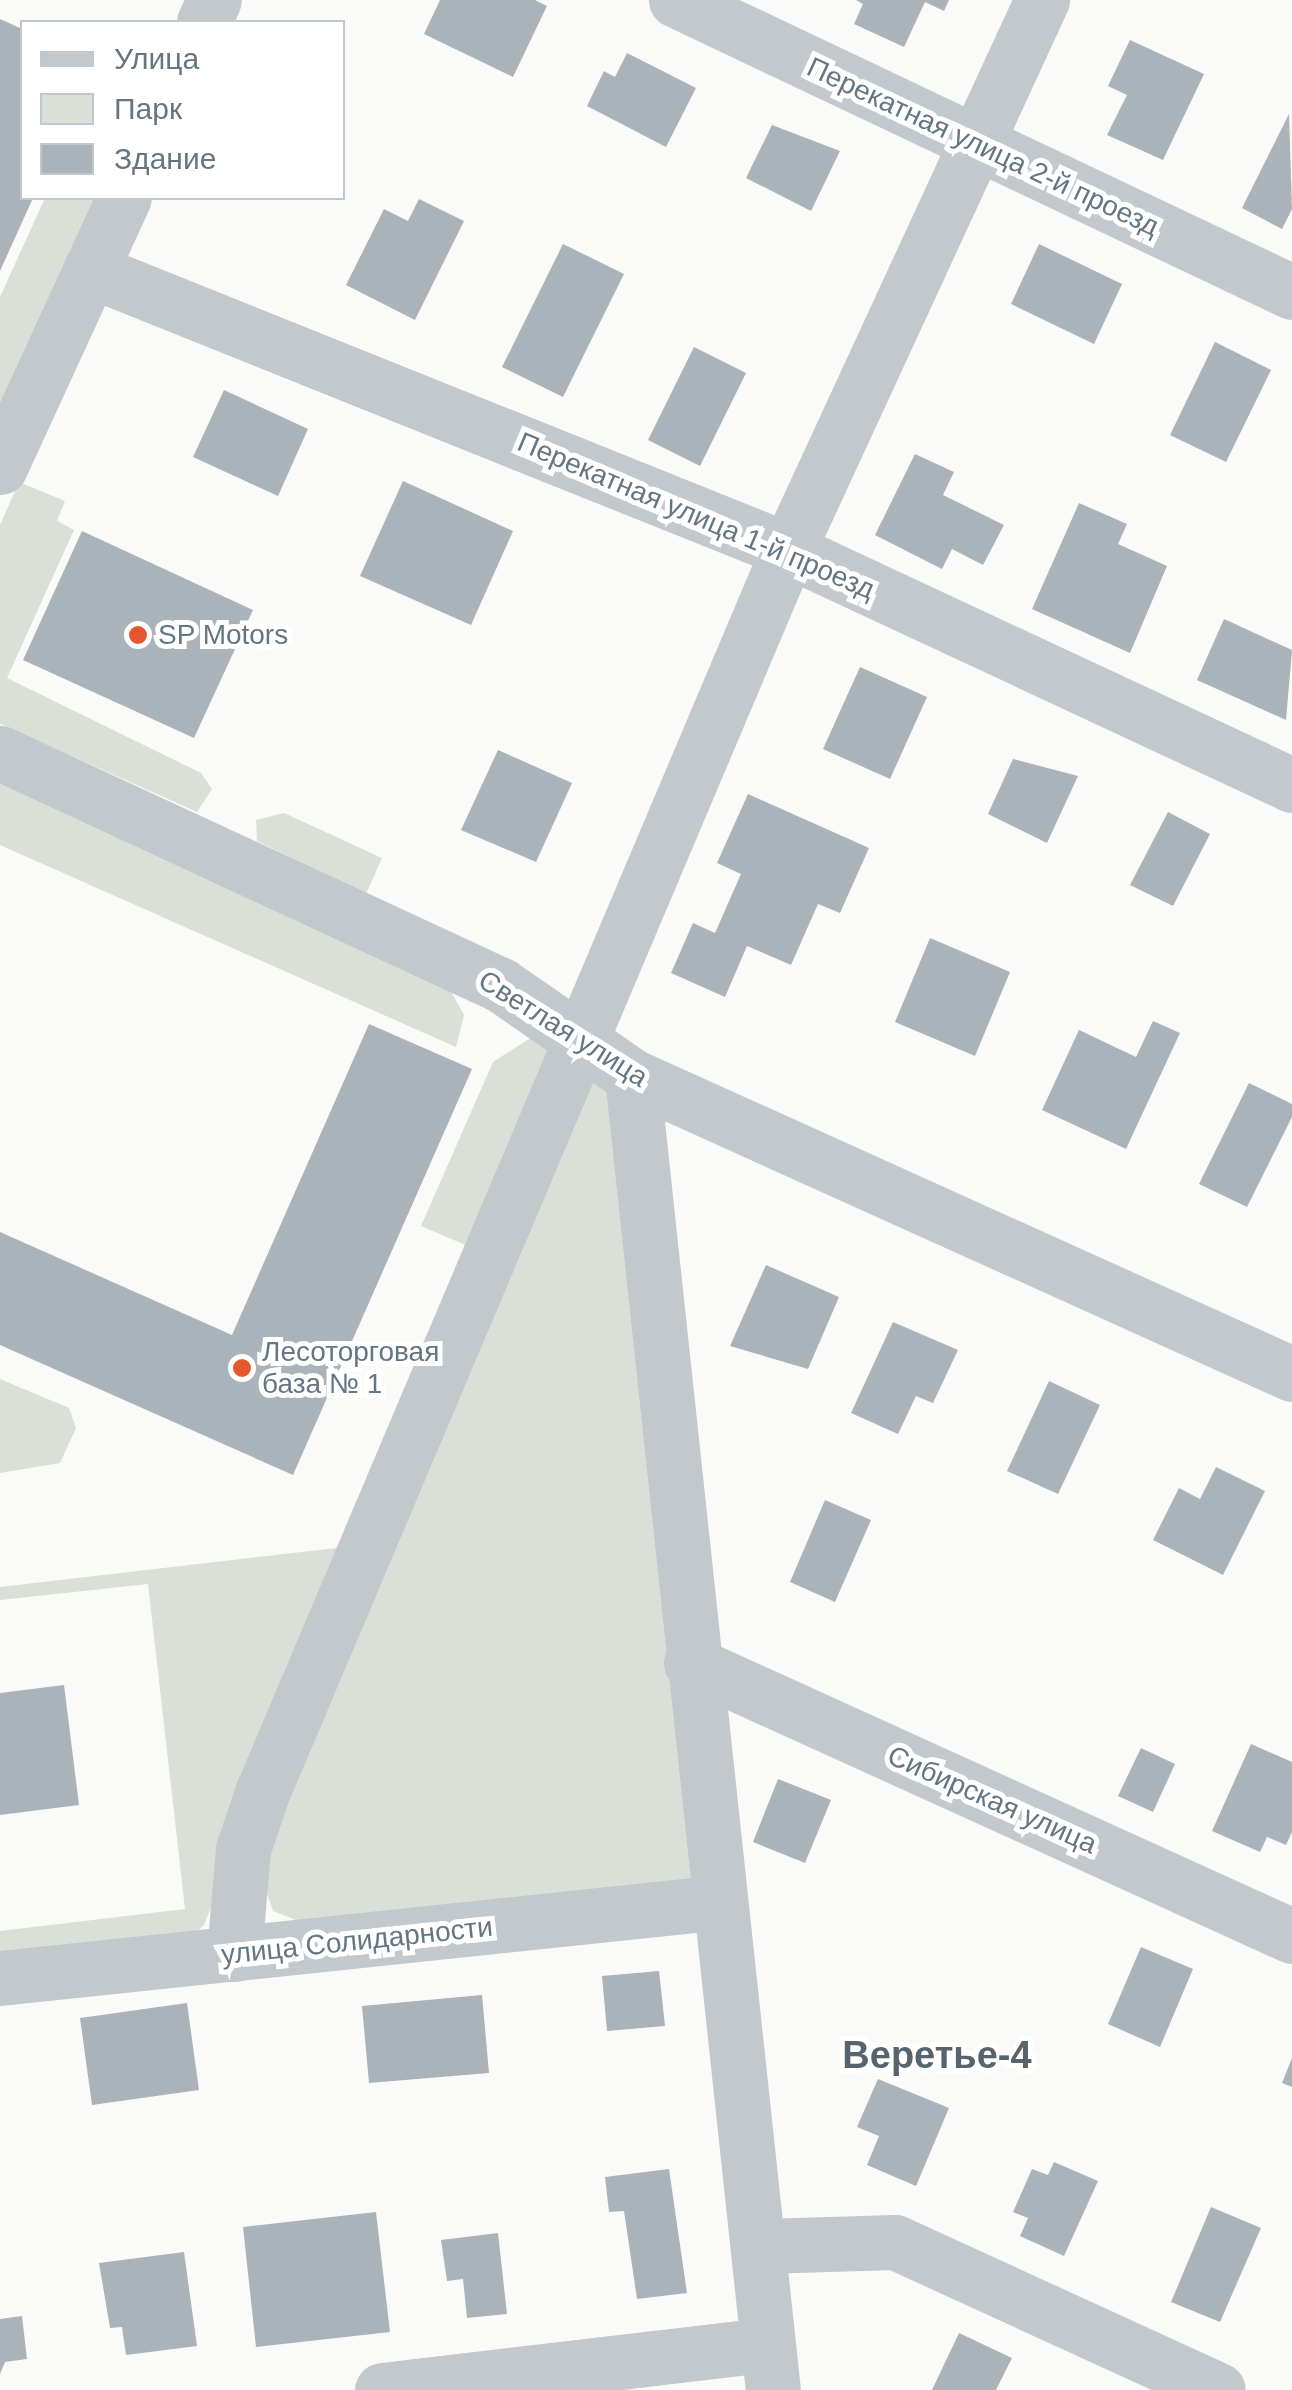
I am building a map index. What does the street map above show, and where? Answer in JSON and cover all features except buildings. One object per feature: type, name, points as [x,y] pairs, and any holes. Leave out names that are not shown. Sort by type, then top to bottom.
[{"type":"street","name":"Перекатная улица 2-й проезд","points":[[676,0],[1292,292]]},
{"type":"street","points":[[234,1954],[243,1850],[262,1793],[788,550],[1042,0]]},
{"type":"street","points":[[0,466],[123,200]]},
{"type":"street","name":"Перекатная улица 1-й проезд","points":[[90,270],[788,550],[1292,785]]},
{"type":"street","name":"Светлая улица","points":[[0,753],[501,985],[584,1034],[632,1076],[1292,1374]]},
{"type":"street","points":[[382,2390],[770,2368],[762,2246],[714,1903],[632,1076]]},
{"type":"street","name":"Сибирская улица","points":[[692,1663],[1292,1936]]},
{"type":"street","name":"улица Солидарности","points":[[0,1978],[714,1903]]},
{"type":"street","points":[[762,2246],[895,2242],[1218,2390]]},
{"type":"green space","points":[[44,200],[98,200],[0,415],[0,297]]},
{"type":"green space","points":[[19,482],[65,501],[57,521],[74,530],[7,678],[201,773],[212,789],[197,812],[0,724],[0,525]]},
{"type":"green space","points":[[0,776],[446,982],[464,1015],[456,1047],[0,845]]},
{"type":"green space","points":[[284,813],[382,858],[366,894],[257,841],[256,820]]},
{"type":"green space","points":[[532,1037],[561,1044],[475,1249],[421,1226],[493,1062]]},
{"type":"green space","points":[[591,1068],[616,1091],[694,1885],[306,1924],[273,1911],[261,1876],[271,1831]]},
{"type":"green space","points":[[0,1379],[69,1408],[76,1428],[60,1463],[0,1473]]},
{"type":"green space","points":[[353,1546],[204,1925],[191,1937],[0,1966],[0,1931],[185,1909],[148,1584],[0,1600],[0,1587]]},
{"type":"place","name":"SP Motors","points":[[138,635]]},
{"type":"place","name":"Лесоторговая база № 1","points":[[242,1368]]},
{"type":"district","name":"Веретье-4","points":[[937,2056]]}]
